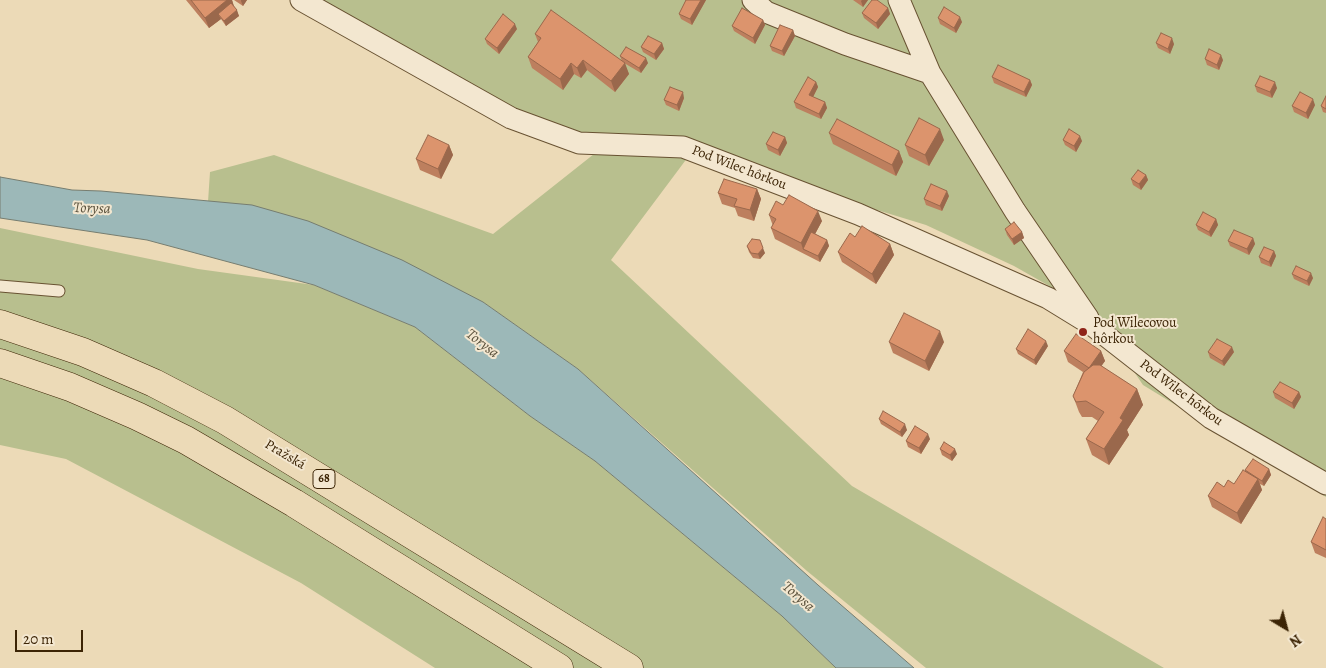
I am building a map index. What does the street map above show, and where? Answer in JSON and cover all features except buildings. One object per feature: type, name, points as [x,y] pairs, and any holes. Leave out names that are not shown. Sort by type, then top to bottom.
[{"type":"main road","name":"Pražská","points":[[0,324],[83,352],[145,379],[225,420],[630,668]]},
{"type":"main road","points":[[0,363],[70,387],[186,440],[294,504],[559,668]]},
{"type":"street","name":"Pod Wilec hôrkou","points":[[301,0],[510,118],[579,143],[683,146],[858,214],[1048,298],[1092,325],[1211,418],[1326,484]]},
{"type":"street","points":[[753,0],[766,12],[845,44],[930,73]]},
{"type":"street","name":"Pod Wilec hôrkou","points":[[899,0],[930,73],[1015,211],[1092,325]]},
{"type":"lane","points":[[0,286],[59,291]]},
{"type":"green space","points":[[319,0],[1326,0],[1326,497],[1143,385],[1104,327],[1083,305],[1014,266],[926,225],[691,153],[611,260],[852,486],[1164,668],[926,668],[807,571],[578,369],[483,302],[208,202],[210,172],[274,155],[493,234],[594,154]]},
{"type":"green space","points":[[0,228],[198,269],[314,285],[415,327],[530,416],[595,461],[782,616],[836,668],[435,668],[301,583],[66,459],[0,445]]},
{"type":"water","name":"Torysa","points":[[0,177],[72,190],[252,205],[308,221],[402,260],[483,302],[578,369],[818,585],[914,668],[836,668],[782,616],[595,461],[530,416],[415,327],[314,285],[147,240],[0,218]]},
{"type":"place","name":"Pod Wilecovou hôrkou","points":[[1083,332]]}]
